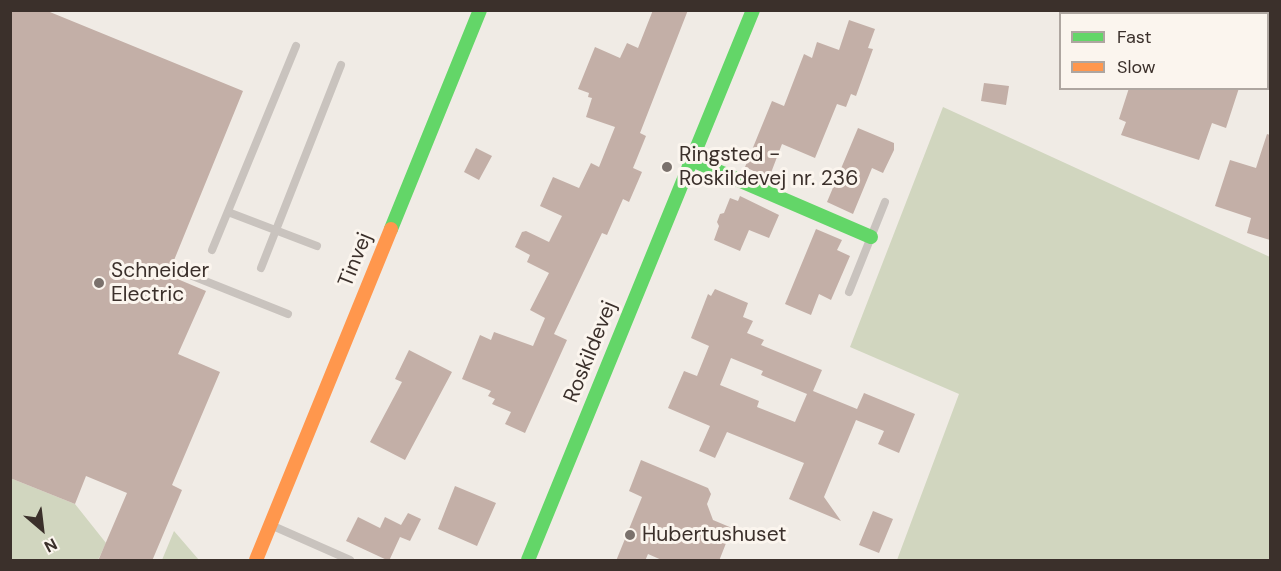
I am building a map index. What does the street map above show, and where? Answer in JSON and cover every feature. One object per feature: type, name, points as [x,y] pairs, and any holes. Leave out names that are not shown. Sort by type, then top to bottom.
[{"type":"street","name":"Tinvej","points":[[256,561],[480,10]]},
{"type":"street","name":"Roskildevej","points":[[528,561],[753,10]]},
{"type":"street","points":[[692,160],[871,237]]},
{"type":"lane","points":[[212,250],[296,46]]},
{"type":"lane","points":[[261,268],[341,65]]},
{"type":"lane","points":[[849,292],[885,202]]},
{"type":"lane","points":[[228,212],[317,246]]},
{"type":"lane","points":[[185,273],[288,314]]},
{"type":"lane","points":[[270,525],[350,561]]},
{"type":"green space","points":[[943,107],[1270,257],[1270,560],[897,560],[959,394],[850,347]]},
{"type":"green space","points":[[10,478],[75,504],[106,543],[98,560],[11,560]]},
{"type":"green space","points":[[174,531],[199,560],[162,560]]},
{"type":"building","name":"Schneider Electric","points":[[10,10],[45,10],[243,91],[168,275],[206,291],[178,354],[220,372],[172,485],[182,490],[152,561],[98,561],[127,493],[86,476],[75,504],[10,478]]},
{"type":"building","points":[[653,10],[688,10],[640,133],[646,136],[633,168],[642,172],[629,202],[623,199],[607,235],[602,233],[554,334],[567,340],[525,433],[505,424],[511,412],[492,404],[495,399],[488,396],[491,391],[462,379],[480,335],[491,340],[494,332],[533,346],[545,318],[530,310],[549,273],[527,262],[530,255],[515,247],[522,232],[526,231],[549,242],[562,216],[540,206],[553,177],[579,188],[591,163],[599,167],[615,127],[586,117],[592,98],[588,97],[589,93],[578,89],[595,47],[620,58],[627,43],[638,48]]},
{"type":"building","points":[[849,20],[875,29],[868,48],[873,49],[856,96],[851,94],[846,107],[837,104],[815,158],[782,144],[769,178],[745,167],[772,101],[784,106],[804,54],[812,58],[817,42],[839,50]]},
{"type":"building","points":[[984,83],[1009,86],[1006,105],[981,101]]},
{"type":"building","points":[[1128,90],[1238,90],[1226,128],[1212,123],[1199,160],[1121,135],[1126,122],[1119,119]]},
{"type":"building","points":[[858,128],[894,143],[894,150],[883,173],[872,168],[853,214],[827,202]]},
{"type":"building","points":[[1267,134],[1270,135],[1270,240],[1247,233],[1251,218],[1215,206],[1230,160],[1256,168]]},
{"type":"building","points":[[476,148],[492,156],[479,180],[464,172]]},
{"type":"building","points":[[740,196],[779,215],[769,238],[749,230],[740,251],[714,240],[720,214],[724,213],[730,198],[738,201]]},
{"type":"building","points":[[816,229],[842,240],[837,250],[850,256],[831,300],[819,294],[811,315],[785,304]]},
{"type":"building","points":[[715,289],[748,303],[743,317],[753,321],[747,333],[764,340],[761,345],[822,370],[813,391],[857,409],[864,393],[915,414],[899,453],[878,444],[884,431],[856,420],[824,497],[841,521],[789,499],[804,463],[727,432],[715,458],[699,451],[710,426],[668,408],[684,371],[697,376],[709,346],[691,338],[708,294],[711,296]],"holes":[[[731,358],[763,371],[761,375],[807,394],[795,422],[757,407],[759,401],[720,385]]]},
{"type":"building","points":[[409,350],[452,372],[405,460],[370,442],[402,382],[395,379]]},
{"type":"building","points":[[641,460],[708,488],[711,494],[707,504],[713,520],[732,528],[719,561],[664,561],[648,554],[645,561],[616,561],[642,497],[629,491]]},
{"type":"building","points":[[455,486],[496,503],[477,546],[438,529]]},
{"type":"building","points":[[873,511],[893,519],[879,553],[859,545]]},
{"type":"building","points":[[408,513],[421,519],[410,541],[400,537],[389,561],[346,541],[358,517],[380,528],[385,517],[401,525]]},
{"type":"traffic: fast","points":[[391,229],[480,10]]},
{"type":"traffic: fast","points":[[528,560],[753,10]]},
{"type":"traffic: fast","points":[[692,160],[871,237]]},
{"type":"traffic: slow","points":[[256,560],[391,229]]},
{"type":"place","name":"Ringsted - Roskildevej nr. 236","points":[[667,167]]},
{"type":"place","name":"Schneider Electric","points":[[99,283]]},
{"type":"place","name":"Hubertushuset","points":[[630,535]]}]
